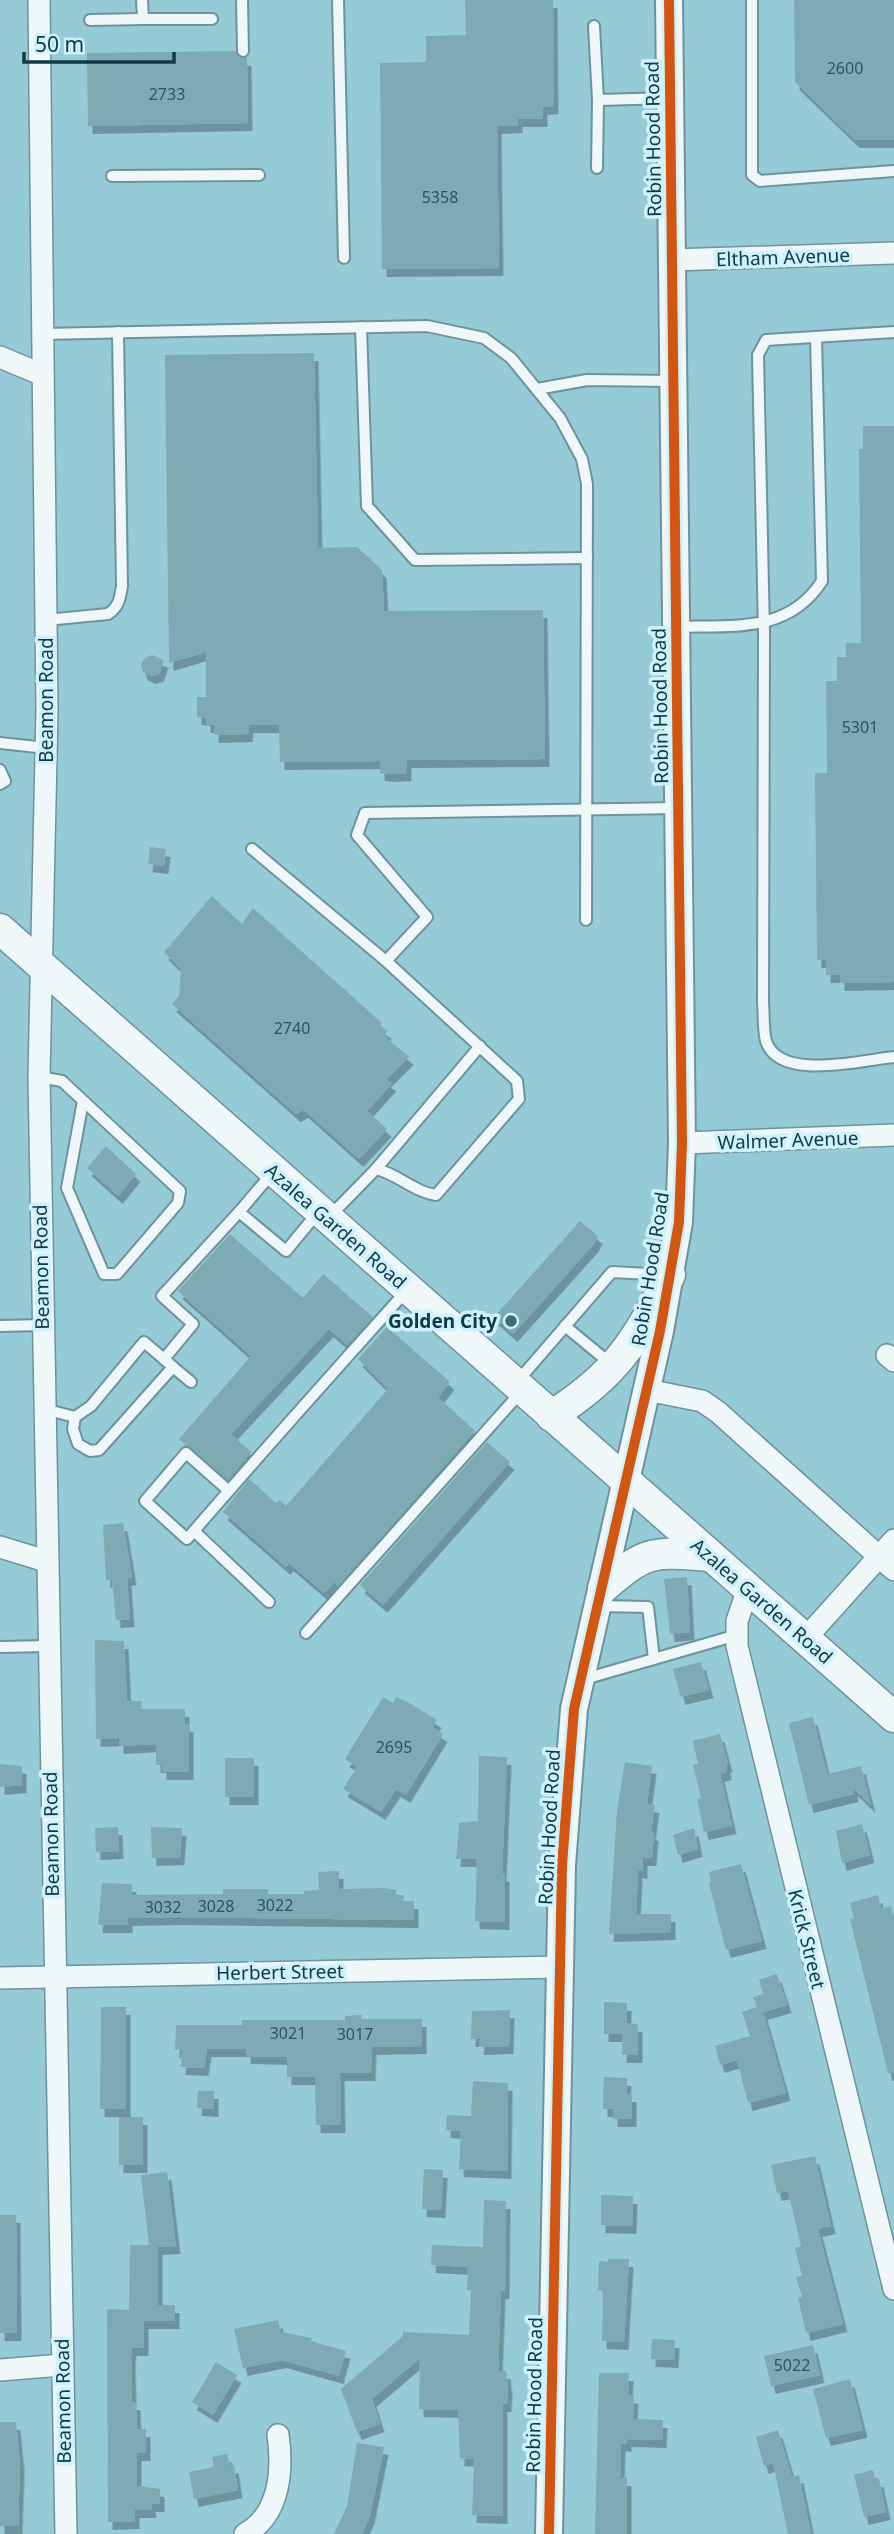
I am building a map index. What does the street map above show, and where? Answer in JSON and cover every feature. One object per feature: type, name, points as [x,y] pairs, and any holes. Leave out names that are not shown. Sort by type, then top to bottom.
[{"type":"main road","name":"Azalea Garden Road","points":[[0,929],[894,1717]]},
{"type":"main road","points":[[551,1416],[581,1397],[614,1367],[640,1335],[670,1275]]},
{"type":"main road","points":[[601,1597],[637,1559],[663,1552],[710,1556]]},
{"type":"street","name":"Beamon Road","points":[[39,0],[46,620],[39,1077],[66,2534]]},
{"type":"street","name":"Robin Hood Road","points":[[549,2534],[560,1967],[574,1709],[627,1483],[679,1222],[682,1143],[669,0]]},
{"type":"street","name":"Eltham Avenue","points":[[673,260],[894,253]]},
{"type":"street","points":[[0,356],[43,375]]},
{"type":"street","name":"Walmer Avenue","points":[[682,1143],[894,1135]]},
{"type":"street","points":[[647,1390],[702,1401],[718,1412],[887,1564]]},
{"type":"street","points":[[805,1639],[887,1564],[894,1540]]},
{"type":"street","points":[[0,1547],[46,1561]]},
{"type":"street","name":"Krick Street","points":[[748,1589],[737,1620],[737,1635],[796,1895],[894,2289]]},
{"type":"street","name":"Herbert Street","points":[[0,1978],[560,1967]]},
{"type":"street","points":[[0,2370],[62,2365]]},
{"type":"street","points":[[244,2534],[261,2522],[273,2504],[280,2479],[278,2435]]},
{"type":"lane","points":[[142,0],[143,19]]},
{"type":"lane","points":[[242,0],[243,51]]},
{"type":"lane","points":[[338,0],[344,258]]},
{"type":"lane","points":[[752,0],[751,175],[760,181],[894,171]]},
{"type":"lane","points":[[90,20],[212,19]]},
{"type":"lane","points":[[594,26],[598,100],[597,168]]},
{"type":"lane","points":[[598,100],[670,97]]},
{"type":"lane","points":[[112,176],[259,175]]},
{"type":"lane","points":[[43,334],[426,326],[484,338],[511,358],[560,418],[582,459],[587,484],[586,920]]},
{"type":"lane","points":[[361,327],[367,506],[415,560],[587,558]]},
{"type":"lane","points":[[46,620],[107,614],[115,609],[120,600],[118,332]]},
{"type":"lane","points":[[894,332],[766,341],[758,355],[764,623],[763,1002],[766,1043],[783,1061],[801,1067],[894,1057]]},
{"type":"lane","points":[[676,627],[764,623],[793,612],[812,596],[822,581],[816,337]]},
{"type":"lane","points":[[537,389],[587,380],[674,381]]},
{"type":"lane","points":[[0,743],[46,748]]},
{"type":"lane","points":[[0,769],[5,781],[0,784]]},
{"type":"lane","points":[[386,961],[427,917],[357,835],[365,813],[678,808]]},
{"type":"lane","points":[[252,849],[386,961],[517,1081],[519,1099],[436,1195],[425,1194],[388,1171],[376,1169]]},
{"type":"lane","points":[[239,1212],[286,1251],[376,1169],[480,1046]]},
{"type":"lane","points":[[39,1077],[62,1081],[180,1191],[178,1203],[117,1274],[104,1274],[67,1188],[83,1101]]},
{"type":"lane","points":[[191,1382],[169,1363],[144,1342],[91,1406],[75,1417],[73,1429],[78,1444],[90,1451],[99,1450],[169,1363],[193,1324],[162,1296],[273,1172]]},
{"type":"lane","points":[[306,1633],[519,1387],[565,1326],[612,1272],[670,1275]]},
{"type":"lane","points":[[229,1491],[186,1453],[145,1501],[187,1539],[408,1289]]},
{"type":"lane","points":[[0,1326],[42,1325]]},
{"type":"lane","points":[[565,1326],[614,1367]]},
{"type":"lane","points":[[44,1409],[75,1417]]},
{"type":"lane","points":[[194,1531],[269,1602]]},
{"type":"lane","points":[[601,1597],[648,1607],[654,1659]]},
{"type":"lane","points":[[581,1680],[737,1635]]},
{"type":"lane","points":[[0,1647],[48,1646]]},
{"type":"building","points":[[465,0],[553,0],[554,106],[543,107],[543,119],[518,119],[518,125],[497,126],[499,268],[382,269],[380,63],[426,62],[426,36],[466,35]]},
{"type":"building","points":[[794,0],[894,0],[894,140],[855,140],[795,82]]},
{"type":"building","points":[[235,51],[239,57],[247,58],[248,123],[88,126],[87,53]]},
{"type":"building","points":[[314,353],[318,548],[357,547],[382,570],[384,611],[543,610],[545,759],[407,760],[407,773],[391,774],[380,773],[380,761],[280,762],[279,725],[249,725],[248,734],[214,735],[214,725],[206,725],[206,718],[197,717],[197,697],[206,697],[206,652],[169,663],[165,355]]},
{"type":"building","points":[[863,426],[894,426],[894,982],[840,983],[840,975],[826,975],[826,960],[817,960],[815,773],[827,773],[826,681],[837,681],[837,657],[846,657],[846,643],[861,643],[859,449],[863,449]]},
{"type":"building","points":[[152,655],[164,660],[159,674],[151,676],[143,672],[141,665],[145,658]]},
{"type":"building","points":[[150,847],[166,849],[164,866],[148,864]]},
{"type":"building","points":[[212,896],[242,924],[253,908],[382,1023],[380,1026],[387,1031],[384,1036],[409,1057],[386,1080],[392,1083],[367,1111],[387,1129],[359,1159],[304,1110],[296,1114],[172,1004],[179,996],[181,969],[164,952]]},
{"type":"building","points":[[106,1146],[136,1174],[118,1196],[87,1168]]},
{"type":"building","points":[[580,1221],[598,1236],[594,1244],[513,1334],[494,1317]]},
{"type":"building","points":[[230,1234],[303,1298],[323,1274],[373,1317],[347,1345],[329,1329],[231,1434],[251,1452],[228,1480],[179,1439],[251,1356],[178,1291]]},
{"type":"building","points":[[387,1327],[450,1382],[438,1397],[475,1431],[338,1586],[334,1582],[324,1593],[289,1563],[286,1567],[223,1512],[249,1479],[276,1503],[279,1500],[286,1506],[388,1389],[358,1359]]},
{"type":"building","points":[[487,1442],[510,1462],[383,1605],[360,1585]]},
{"type":"building","points":[[123,1523],[132,1577],[127,1578],[130,1619],[116,1620],[112,1580],[106,1580],[103,1525]]},
{"type":"building","points":[[687,1577],[690,1632],[670,1634],[664,1579]]},
{"type":"building","points":[[95,1640],[124,1641],[127,1701],[142,1701],[141,1709],[185,1709],[185,1724],[189,1724],[189,1772],[162,1772],[162,1765],[156,1765],[156,1744],[119,1746],[119,1738],[96,1739]]},
{"type":"building","points":[[701,1662],[709,1690],[681,1697],[673,1669]]},
{"type":"building","points":[[383,1697],[393,1703],[396,1697],[437,1720],[432,1727],[443,1734],[406,1795],[396,1789],[381,1812],[343,1789],[357,1767],[345,1759]]},
{"type":"building","points":[[813,1717],[827,1774],[861,1766],[871,1805],[853,1788],[854,1794],[809,1805],[789,1723]]},
{"type":"building","points":[[720,1734],[728,1764],[727,1772],[720,1774],[732,1826],[704,1832],[697,1799],[701,1798],[693,1765],[698,1764],[693,1741]]},
{"type":"building","points":[[479,1756],[507,1757],[502,1873],[505,1874],[505,1922],[475,1921],[477,1859],[456,1859],[459,1823],[478,1821]]},
{"type":"building","points":[[225,1758],[254,1758],[254,1797],[225,1797]]},
{"type":"building","points":[[625,1762],[652,1766],[647,1804],[655,1805],[651,1832],[654,1833],[652,1858],[643,1858],[643,1871],[638,1870],[636,1914],[671,1914],[671,1932],[609,1934],[617,1811]]},
{"type":"building","points":[[0,1764],[22,1766],[22,1785],[0,1787]]},
{"type":"building","points":[[862,1824],[870,1855],[842,1863],[836,1831]]},
{"type":"building","points":[[118,1827],[119,1851],[96,1852],[95,1828]]},
{"type":"building","points":[[151,1827],[182,1828],[180,1857],[152,1858]]},
{"type":"building","points":[[694,1828],[698,1849],[678,1855],[673,1835]]},
{"type":"building","points":[[741,1864],[762,1941],[726,1950],[709,1883],[709,1872]]},
{"type":"building","points":[[339,1871],[339,1889],[385,1888],[396,1890],[396,1895],[404,1895],[403,1901],[414,1901],[414,1920],[179,1917],[128,1918],[128,1925],[98,1925],[102,1883],[132,1884],[132,1895],[223,1894],[223,1889],[268,1889],[268,1894],[304,1894],[304,1891],[319,1890],[318,1872]]},
{"type":"building","points":[[878,1895],[881,1909],[891,1906],[894,1918],[894,2073],[888,2073],[850,1919],[854,1918],[850,1903]]},
{"type":"building","points":[[777,1974],[787,2005],[763,2012],[786,2093],[748,2103],[737,2060],[720,2065],[715,2046],[750,2036],[742,2012],[757,2007],[753,1997],[763,1994],[759,1980]]},
{"type":"building","points":[[604,2002],[627,2003],[627,2023],[638,2024],[638,2055],[622,2055],[623,2034],[604,2034]]},
{"type":"building","points":[[101,2007],[126,2007],[126,2109],[100,2109]]},
{"type":"building","points":[[510,2010],[509,2046],[479,2047],[480,2039],[471,2039],[472,2011]]},
{"type":"building","points":[[362,2015],[361,2019],[422,2019],[422,2046],[372,2047],[371,2073],[340,2073],[341,2125],[316,2125],[315,2077],[287,2077],[287,2057],[246,2056],[246,2049],[207,2049],[204,2068],[181,2067],[182,2049],[175,2050],[176,2025],[242,2025],[242,2020],[345,2020],[345,2016]]},
{"type":"building","points":[[604,2077],[627,2078],[626,2094],[632,2094],[632,2119],[613,2119],[613,2109],[603,2109]]},
{"type":"building","points":[[473,2081],[508,2083],[507,2171],[459,2169],[461,2131],[446,2130],[447,2115],[471,2116]]},
{"type":"building","points":[[198,2091],[214,2091],[214,2109],[197,2108]]},
{"type":"building","points":[[119,2117],[143,2117],[143,2165],[119,2165]]},
{"type":"building","points":[[815,2156],[831,2226],[818,2229],[843,2324],[806,2333],[798,2298],[802,2297],[796,2277],[802,2276],[795,2248],[801,2246],[788,2191],[777,2193],[771,2165]]},
{"type":"building","points":[[424,2169],[443,2170],[441,2210],[422,2209]]},
{"type":"building","points":[[167,2172],[176,2246],[158,2247],[158,2305],[175,2305],[175,2321],[144,2321],[144,2348],[132,2348],[131,2358],[132,2402],[136,2402],[137,2429],[146,2429],[146,2453],[137,2453],[137,2486],[160,2489],[160,2504],[151,2504],[152,2510],[135,2510],[135,2521],[108,2522],[107,2309],[129,2310],[130,2245],[149,2245],[141,2175]]},
{"type":"building","points":[[601,2195],[633,2196],[632,2226],[601,2225]]},
{"type":"building","points":[[484,2200],[506,2201],[505,2291],[501,2291],[498,2371],[506,2371],[508,2387],[507,2404],[503,2404],[503,2516],[472,2515],[474,2459],[460,2458],[458,2410],[419,2409],[420,2358],[372,2399],[380,2424],[357,2432],[341,2389],[403,2336],[403,2332],[469,2335],[471,2290],[467,2290],[468,2267],[431,2265],[432,2245],[483,2247]]},
{"type":"building","points":[[0,2215],[16,2215],[17,2333],[0,2333]]},
{"type":"building","points":[[608,2259],[629,2259],[624,2342],[602,2341],[603,2291],[598,2290],[599,2261],[608,2262]]},
{"type":"building","points":[[278,2320],[281,2332],[312,2338],[311,2341],[346,2351],[339,2376],[282,2360],[243,2368],[234,2329]]},
{"type":"building","points":[[652,2339],[675,2340],[674,2360],[651,2359]]},
{"type":"building","points":[[813,2345],[820,2375],[771,2386],[764,2356]]},
{"type":"building","points":[[216,2362],[237,2375],[213,2415],[192,2402]]},
{"type":"building","points":[[599,2373],[629,2373],[628,2395],[634,2396],[633,2419],[663,2420],[662,2440],[627,2439],[627,2444],[621,2443],[620,2478],[627,2478],[627,2534],[595,2534]]},
{"type":"building","points":[[850,2379],[863,2430],[826,2438],[813,2389]]},
{"type":"building","points":[[0,2422],[16,2422],[20,2464],[18,2526],[0,2526]]},
{"type":"building","points":[[778,2430],[792,2477],[799,2475],[811,2534],[788,2534],[773,2463],[764,2466],[756,2437]]},
{"type":"building","points":[[357,2443],[384,2447],[370,2516],[362,2534],[334,2534],[347,2506]]},
{"type":"building","points":[[227,2454],[230,2466],[234,2465],[238,2490],[194,2499],[189,2472],[214,2467],[212,2457]]},
{"type":"building","points":[[873,2470],[875,2480],[879,2479],[886,2512],[864,2517],[854,2475]]},
{"type":"cycle path","points":[[549,2534],[562,1865],[574,1709],[660,1331],[679,1222],[682,1143],[669,0]]},
{"type":"place","name":"Golden City","points":[[511,1321]]}]
